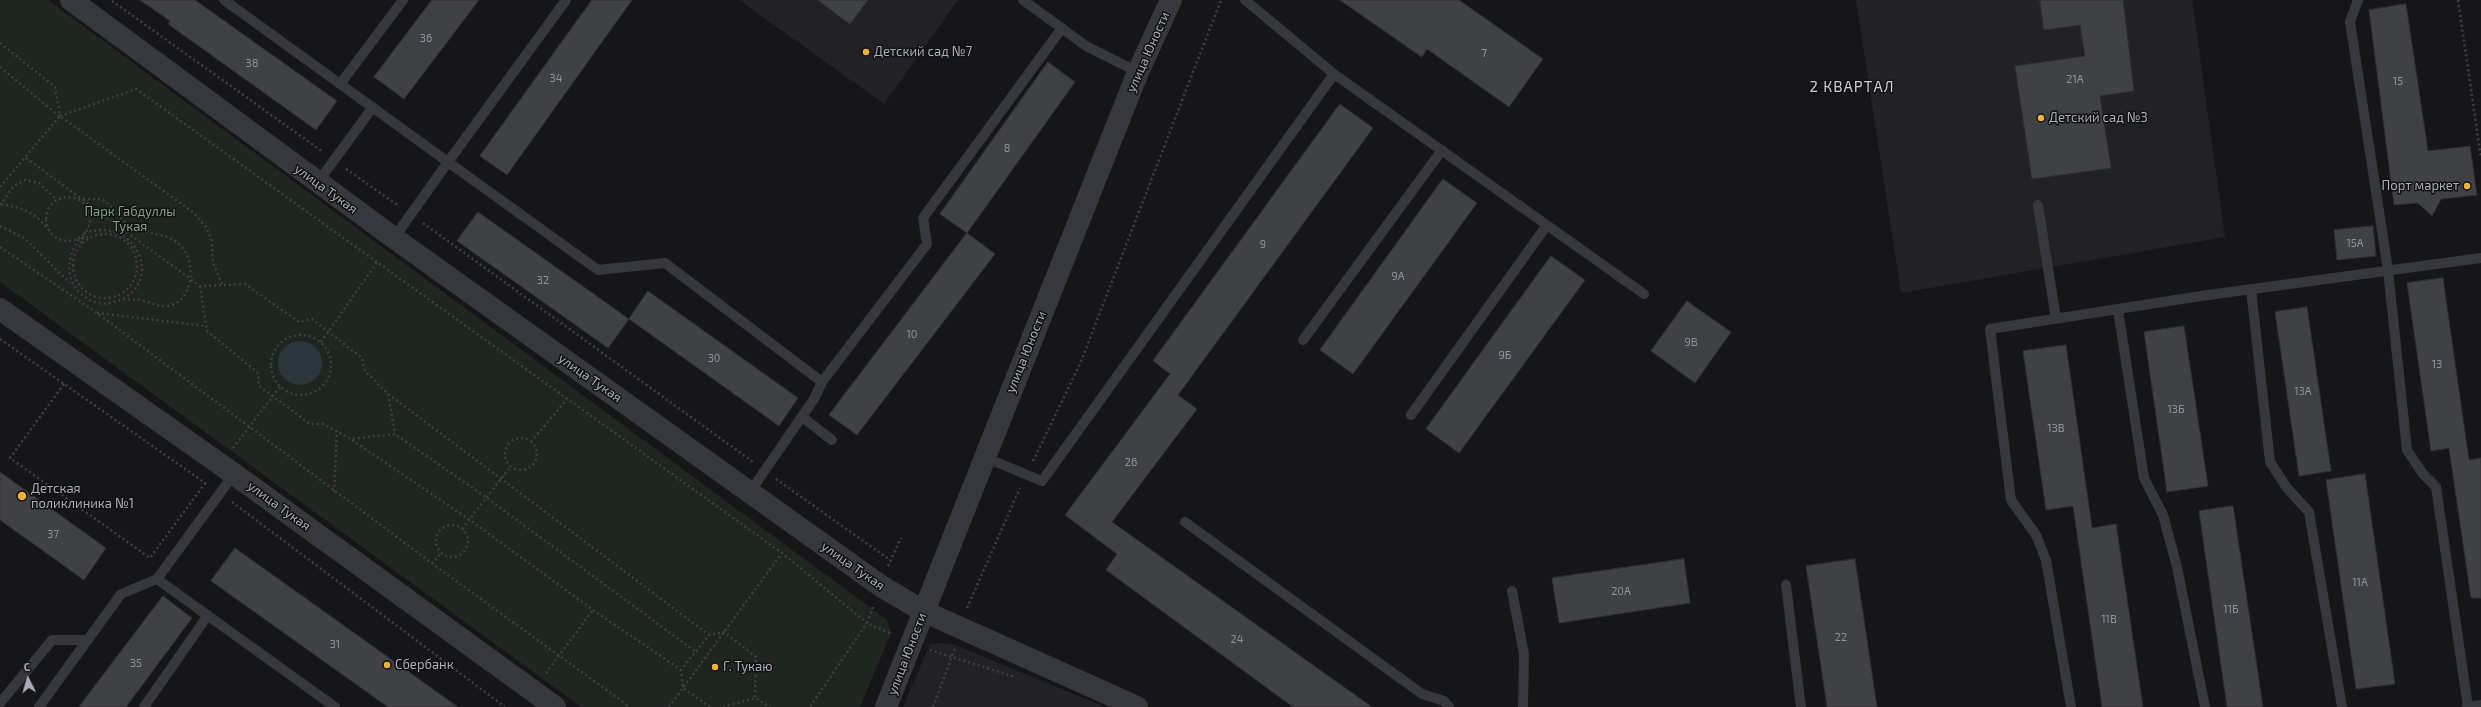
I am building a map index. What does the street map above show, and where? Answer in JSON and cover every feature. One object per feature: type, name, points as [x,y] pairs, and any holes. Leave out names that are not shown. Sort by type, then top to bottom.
[{"type":"street","name":"улица Тукая","points":[[71,0],[394,238],[881,586],[923,611],[962,627],[1137,707]]},
{"type":"street","name":"улица Юности","points":[[886,707],[1138,72],[1171,0]]},
{"type":"street","name":"улица Тукая","points":[[0,309],[227,469],[555,707]]},
{"type":"lane","points":[[224,0],[598,270],[665,263],[822,382]]},
{"type":"lane","points":[[341,84],[403,0]]},
{"type":"lane","points":[[394,238],[566,0]]},
{"type":"lane","points":[[1024,0],[1086,46],[1138,72]]},
{"type":"lane","points":[[1245,0],[1334,74],[1644,294]]},
{"type":"lane","points":[[2358,0],[2350,22],[2388,270],[2407,450],[2422,474],[2436,487],[2467,707],[2481,705]]},
{"type":"lane","points":[[750,492],[802,417],[822,382],[927,244],[923,218],[1062,28]]},
{"type":"lane","points":[[984,457],[1042,482],[1334,74]]},
{"type":"lane","points":[[318,182],[373,107]]},
{"type":"lane","points":[[1303,340],[1442,150]]},
{"type":"lane","points":[[2038,205],[2056,319]]},
{"type":"lane","points":[[1410,415],[1548,225]]},
{"type":"lane","points":[[2071,707],[2046,560],[2036,535],[2011,500],[1990,329],[2251,289],[2481,258]]},
{"type":"lane","points":[[2251,289],[2270,462],[2287,488],[2309,512],[2342,707]]},
{"type":"lane","points":[[2118,310],[2144,478],[2163,515],[2178,574],[2205,707]]},
{"type":"lane","points":[[802,417],[832,440]]},
{"type":"lane","points":[[39,707],[121,594],[157,579],[219,493],[227,469]]},
{"type":"lane","points":[[1185,522],[1422,694],[1444,701],[1449,707]]},
{"type":"lane","points":[[157,579],[335,707]]},
{"type":"lane","points":[[1786,585],[1801,707]]},
{"type":"lane","points":[[1512,591],[1524,654],[1523,707]]},
{"type":"lane","points":[[144,707],[208,615]]},
{"type":"lane","points":[[0,703],[52,640],[88,640]]},
{"type":"path","points":[[110,0],[411,214],[764,471],[890,560]]},
{"type":"path","points":[[933,707],[962,627],[966,610],[1026,474],[1080,364],[1221,0]]},
{"type":"path","points":[[2458,0],[2481,158]]},
{"type":"path","points":[[0,43],[55,87],[60,116]]},
{"type":"path","points":[[0,68],[60,116],[194,213],[206,227],[212,241],[213,263],[223,286]]},
{"type":"path","points":[[0,187],[60,116],[136,89],[378,261],[782,553],[867,623],[810,707]]},
{"type":"path","points":[[26,158],[200,286],[245,284],[299,322],[312,320],[329,331],[362,358],[365,371],[388,394],[502,478],[709,635]]},
{"type":"path","points":[[48,230],[46,213],[50,205],[57,200],[74,198],[82,202],[90,216],[86,233],[84,237],[81,243],[74,258],[74,270],[77,282],[85,292],[96,297],[109,298],[121,294],[130,286],[136,275],[137,263],[133,251],[125,242],[114,236],[84,237],[62,241],[48,230],[39,217],[26,209],[0,205],[14,186],[25,180],[39,183],[57,200]]},
{"type":"path","points":[[83,199],[102,200],[135,229],[165,235],[181,246],[190,264],[190,278],[185,293],[178,302],[170,306],[123,299]]},
{"type":"path","points":[[0,226],[24,238],[82,296],[95,303],[109,304],[123,299],[134,290],[141,277],[142,262],[137,248],[128,238],[115,231],[100,230],[86,233],[79,239],[69,257],[68,271],[72,285]]},
{"type":"path","points":[[81,243],[90,237]]},
{"type":"path","points":[[0,247],[97,313],[334,492],[630,707]]},
{"type":"path","points":[[321,342],[378,261]]},
{"type":"path","points":[[200,286],[207,331],[258,373],[259,386],[310,424],[323,424],[351,439],[470,520],[593,610],[681,670]]},
{"type":"path","points":[[97,313],[206,326]]},
{"type":"path","points":[[299,334],[310,336],[321,342],[328,351],[331,363],[329,374],[323,385],[314,392],[302,395],[290,393],[280,387],[273,378],[270,366],[272,355],[278,344],[287,337],[299,334]]},
{"type":"path","points":[[0,339],[219,493],[505,707]]},
{"type":"path","points":[[64,384],[10,458],[126,542],[150,558],[205,483]]},
{"type":"path","points":[[227,469],[248,428],[280,387]]},
{"type":"path","points":[[388,394],[395,434]]},
{"type":"path","points":[[531,442],[568,399]]},
{"type":"path","points":[[334,492],[337,431]]},
{"type":"path","points":[[351,439],[395,434],[487,498],[696,652]]},
{"type":"path","points":[[520,438],[531,442],[537,452],[533,464],[522,470],[510,466],[505,455],[509,443],[520,438]]},
{"type":"path","points":[[462,529],[510,466]]},
{"type":"path","points":[[451,525],[462,529],[468,540],[464,552],[453,557],[441,553],[436,542],[440,531],[451,525]]},
{"type":"path","points":[[432,564],[441,553]]},
{"type":"path","points":[[669,707],[782,553]]},
{"type":"path","points":[[532,691],[593,610]]},
{"type":"path","points":[[710,707],[683,688],[681,670],[709,635],[724,632],[756,656],[755,698]]},
{"type":"path","points":[[723,707],[755,698],[770,707]]},
{"type":"shaded area","name":"Детский сад №7","points":[[739,0],[958,0],[884,104]]},
{"type":"shaded area","name":"Детский сад №3","points":[[1856,0],[2192,0],[2225,237],[1901,293]]},
{"type":"shaded area","points":[[296,341],[304,341],[316,347],[322,359],[322,367],[316,379],[304,385],[296,385],[284,379],[278,367],[278,359],[284,347]]},
{"type":"shaded area","points":[[942,643],[955,645],[1105,707],[903,707],[930,644]]},
{"type":"green space","name":"Парк Габдуллы Тукая","points":[[0,0],[48,0],[887,620],[891,633],[860,707],[581,707],[0,282]]},
{"type":"building","points":[[140,0],[195,0],[337,101],[316,130],[168,24],[170,21]]},
{"type":"building","points":[[432,0],[479,0],[404,99],[374,77]]},
{"type":"building","points":[[592,0],[632,0],[507,175],[480,156]]},
{"type":"building","points":[[818,0],[868,0],[850,24]]},
{"type":"building","points":[[1340,0],[1459,0],[1543,59],[1509,107],[1427,49],[1422,57]]},
{"type":"building","points":[[2040,0],[2123,0],[2134,91],[2100,96],[2111,168],[2032,179],[2015,66],[2085,56],[2080,25],[2044,30]]},
{"type":"building","points":[[2406,4],[2428,151],[2470,146],[2477,195],[2441,199],[2432,216],[2418,203],[2394,205],[2369,10]]},
{"type":"building","points":[[1048,62],[1075,82],[967,233],[940,214]]},
{"type":"building","points":[[1340,104],[1373,128],[1178,395],[1197,409],[1112,522],[1372,707],[1293,707],[1106,570],[1117,554],[1065,515],[1170,374],[1153,361]]},
{"type":"building","points":[[1443,179],[1477,203],[1353,374],[1320,350]]},
{"type":"building","points":[[478,212],[629,319],[608,348],[457,241]]},
{"type":"building","points":[[2373,226],[2376,256],[2337,260],[2334,230]]},
{"type":"building","points":[[967,233],[995,254],[857,435],[829,415]]},
{"type":"building","points":[[1551,256],[1585,280],[1459,453],[1426,429]]},
{"type":"building","points":[[2443,278],[2469,460],[2481,458],[2481,598],[2471,598],[2449,448],[2431,451],[2407,283]]},
{"type":"building","points":[[648,291],[798,398],[779,426],[629,319]]},
{"type":"building","points":[[1687,301],[1731,332],[1695,383],[1651,351]]},
{"type":"building","points":[[2307,307],[2331,471],[2299,476],[2275,312]]},
{"type":"building","points":[[2184,326],[2208,486],[2167,492],[2144,332]]},
{"type":"building","points":[[2066,345],[2092,528],[2116,524],[2143,707],[2102,707],[2073,506],[2046,510],[2023,351]]},
{"type":"building","points":[[0,472],[106,548],[84,580],[0,520]]},
{"type":"building","points":[[2365,474],[2395,684],[2356,689],[2326,480]]},
{"type":"building","points":[[2233,506],[2263,707],[2227,707],[2199,511]]},
{"type":"building","points":[[235,548],[458,707],[388,707],[211,581]]},
{"type":"building","points":[[1684,559],[1690,603],[1559,623],[1552,578]]},
{"type":"building","points":[[1855,559],[1877,707],[1827,707],[1806,566]]},
{"type":"building","points":[[163,596],[192,618],[126,707],[79,707]]},
{"type":"place","name":"Детский сад №7","points":[[866,52]]},
{"type":"place","name":"Детский сад №3","points":[[2041,118]]},
{"type":"place","name":"Порт маркет","points":[[2467,186]]},
{"type":"place","name":"Детская поликлиника №1","points":[[22,496]]},
{"type":"place","name":"Сбербанк","points":[[387,665]]},
{"type":"place","name":"Г. Тукаю","points":[[715,667]]},
{"type":"district","name":"2 КВАРТАЛ","points":[[1852,87]]}]
